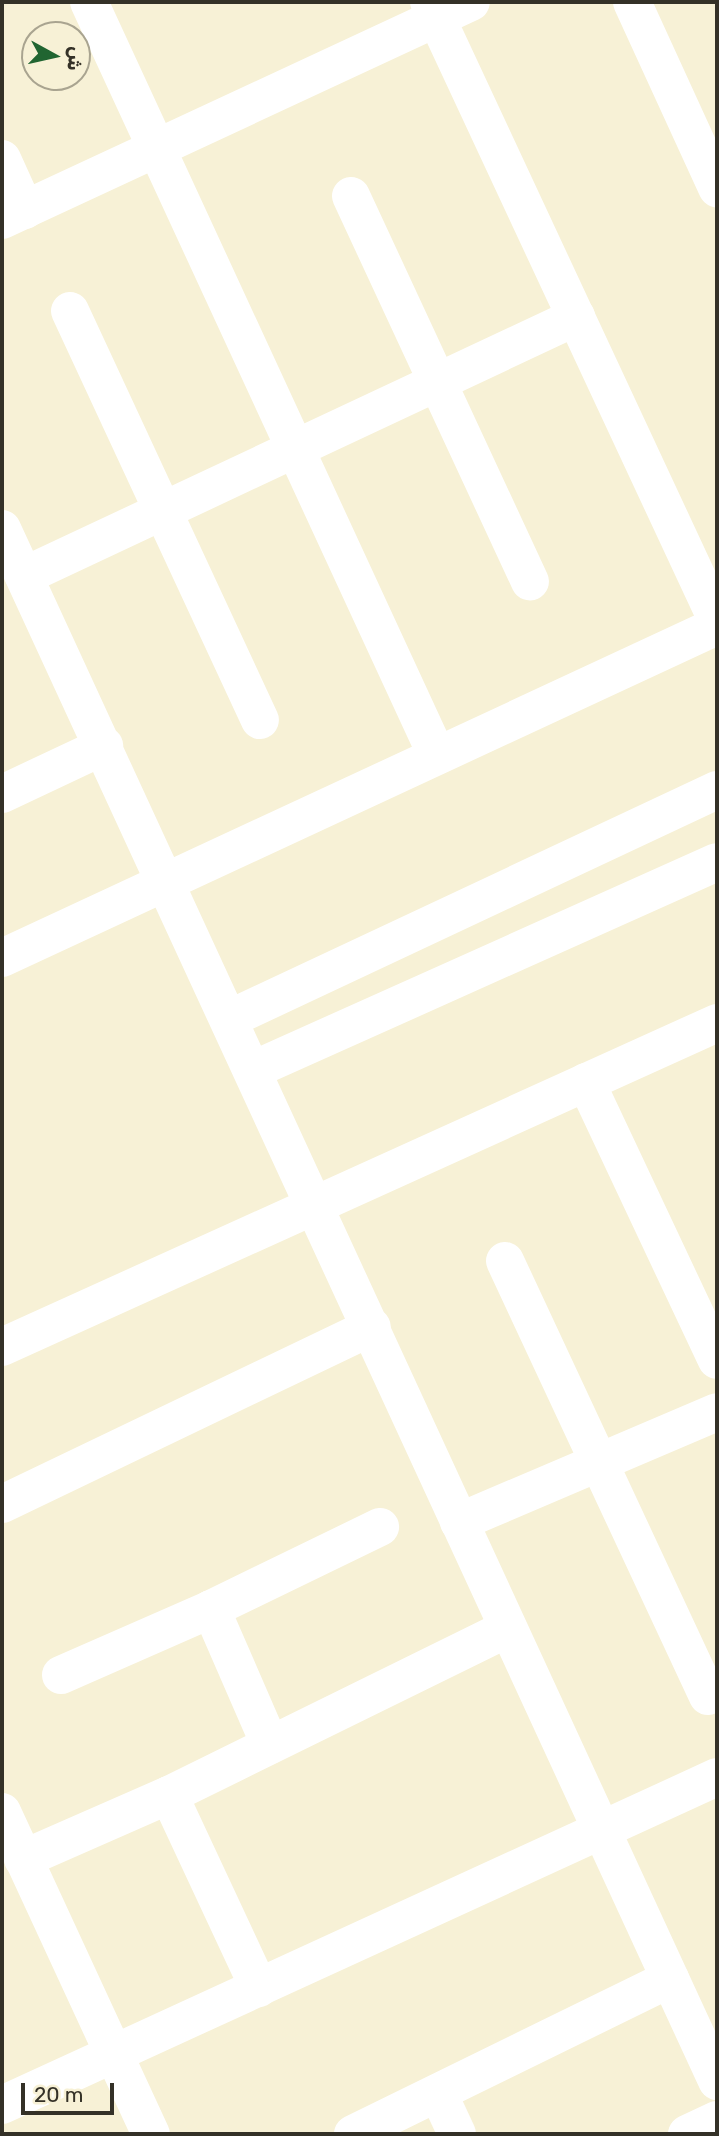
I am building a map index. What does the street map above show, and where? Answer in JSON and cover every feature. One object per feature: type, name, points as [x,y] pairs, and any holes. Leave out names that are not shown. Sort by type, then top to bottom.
[{"type":"street","points":[[89,2],[437,756]]},
{"type":"street","points":[[2,159],[13,215],[155,149],[433,10],[471,2]]},
{"type":"street","points":[[632,2],[717,188]]},
{"type":"street","points":[[433,10],[717,620]]},
{"type":"street","points":[[351,196],[530,582]]},
{"type":"street","points":[[70,312],[260,720]]},
{"type":"street","points":[[24,576],[576,317]]},
{"type":"street","points":[[2,528],[717,2081]]},
{"type":"street","points":[[2,958],[717,626]]},
{"type":"street","points":[[2,794],[104,746]]},
{"type":"street","points":[[229,1019],[717,790]]},
{"type":"street","points":[[253,1070],[717,862]]},
{"type":"street","points":[[2,1348],[315,1203],[717,1023]]},
{"type":"street","points":[[586,1082],[717,1360]]},
{"type":"street","points":[[505,1261],[708,1696]]},
{"type":"street","points":[[2,1504],[372,1327]]},
{"type":"street","points":[[460,1522],[717,1412]]},
{"type":"street","points":[[61,1675],[211,1609],[380,1527]]},
{"type":"street","points":[[211,1609],[270,1745]]},
{"type":"street","points":[[23,1859],[169,1796],[508,1629]]},
{"type":"street","points":[[2,2105],[717,1777]]},
{"type":"street","points":[[169,1796],[259,1988]]},
{"type":"street","points":[[2,1812],[151,2134]]},
{"type":"street","points":[[353,2134],[670,1979]]},
{"type":"street","points":[[438,2093],[457,2134]]},
{"type":"street","points":[[687,2134],[717,2120]]}]
